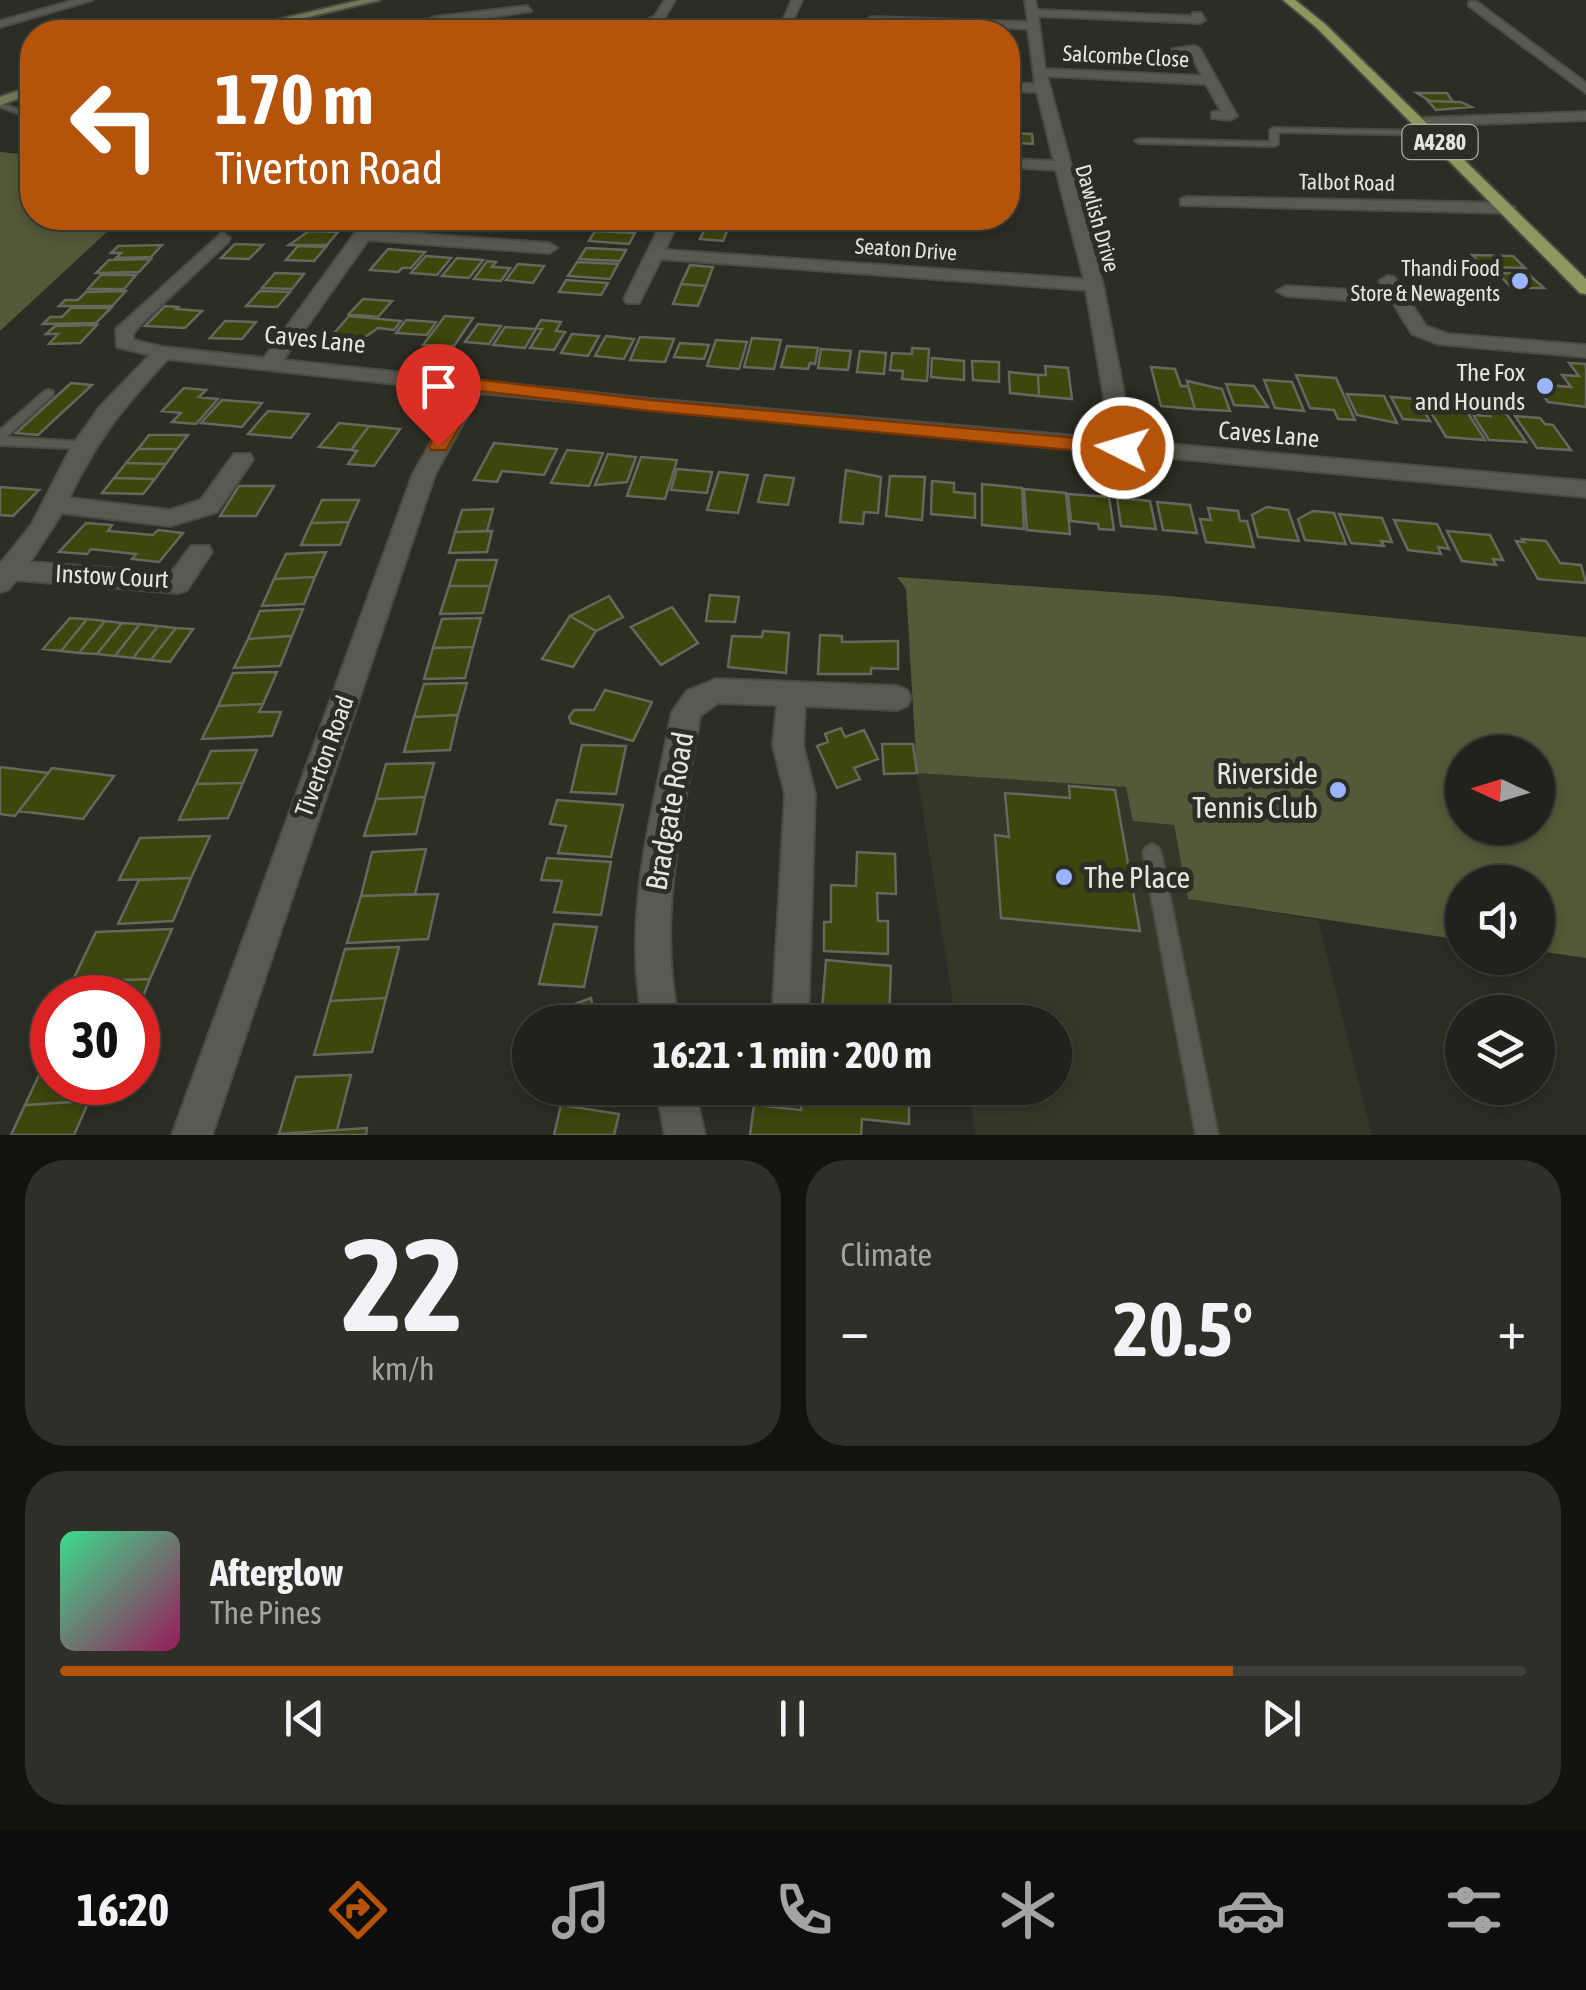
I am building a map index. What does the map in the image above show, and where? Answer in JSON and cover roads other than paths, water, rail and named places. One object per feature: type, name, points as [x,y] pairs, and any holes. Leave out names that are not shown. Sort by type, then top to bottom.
[{"type":"main road","name":"A4280","points":[[1288,0],[1321,26],[1586,289]]},
{"type":"street","points":[[0,24],[86,0]]},
{"type":"street","points":[[268,20],[338,2],[375,0]]},
{"type":"street","points":[[654,20],[670,0]]},
{"type":"street","points":[[1473,4],[1586,89]]},
{"type":"street","points":[[435,20],[525,5]]},
{"type":"street","points":[[872,20],[1032,13],[1200,20],[1198,16]]},
{"type":"street","name":"Dawlish Drive","points":[[1032,13],[1041,80],[1060,166],[1094,285],[1123,448]]},
{"type":"street","name":"Salcombe Close","points":[[1178,49],[1194,49],[1230,116],[1216,115]]},
{"type":"street","name":"Salcombe Close","points":[[1020,84],[1041,80],[1211,80]]},
{"type":"street","points":[[1425,127],[1586,116]]},
{"type":"street","points":[[1020,164],[1060,166]]},
{"type":"street","name":"Talbot Road","points":[[1187,202],[1507,208]]},
{"type":"street","points":[[271,362],[366,230]]},
{"type":"street","points":[[633,299],[666,230]]},
{"type":"street","points":[[362,235],[549,248]]},
{"type":"street","name":"Caves Lane","points":[[183,249],[216,244],[123,333],[124,343],[163,353],[650,406],[1586,488]]},
{"type":"street","name":"Seaton Drive","points":[[655,254],[1094,285]]},
{"type":"street","points":[[1286,292],[1392,290],[1419,330],[1445,340],[1586,350]]},
{"type":"street","points":[[5,576],[42,529],[83,446],[106,413],[163,353]]},
{"type":"street","name":"Tiverton Road","points":[[192,1135],[424,474],[474,385]]},
{"type":"street","points":[[55,504],[170,518],[209,506],[242,460]]},
{"type":"street","name":"Instow Court","points":[[5,576],[178,583],[200,552]]},
{"type":"street","name":"Bradgate Road","points":[[658,1005],[650,973],[651,914],[686,712],[696,699],[716,692],[896,698]]},
{"type":"street","points":[[791,1005],[800,794],[788,745],[792,694]]},
{"type":"street","points":[[680,1105],[686,1135]]},
{"type":"lane","points":[[1138,140],[1274,144],[1274,130],[1425,127]]},
{"type":"lane","points":[[0,439],[49,393]]},
{"type":"lane","points":[[0,439],[83,446]]},
{"type":"lane","points":[[1152,854],[1207,1135]]},
{"type":"place","name":"Thandi Food Store & Newagents","points":[[1520,281]]},
{"type":"place","name":"The Fox and Hounds","points":[[1545,386]]},
{"type":"place","name":"Riverside Tennis Club","points":[[1338,790]]},
{"type":"place","name":"The Place","points":[[1064,877]]}]
